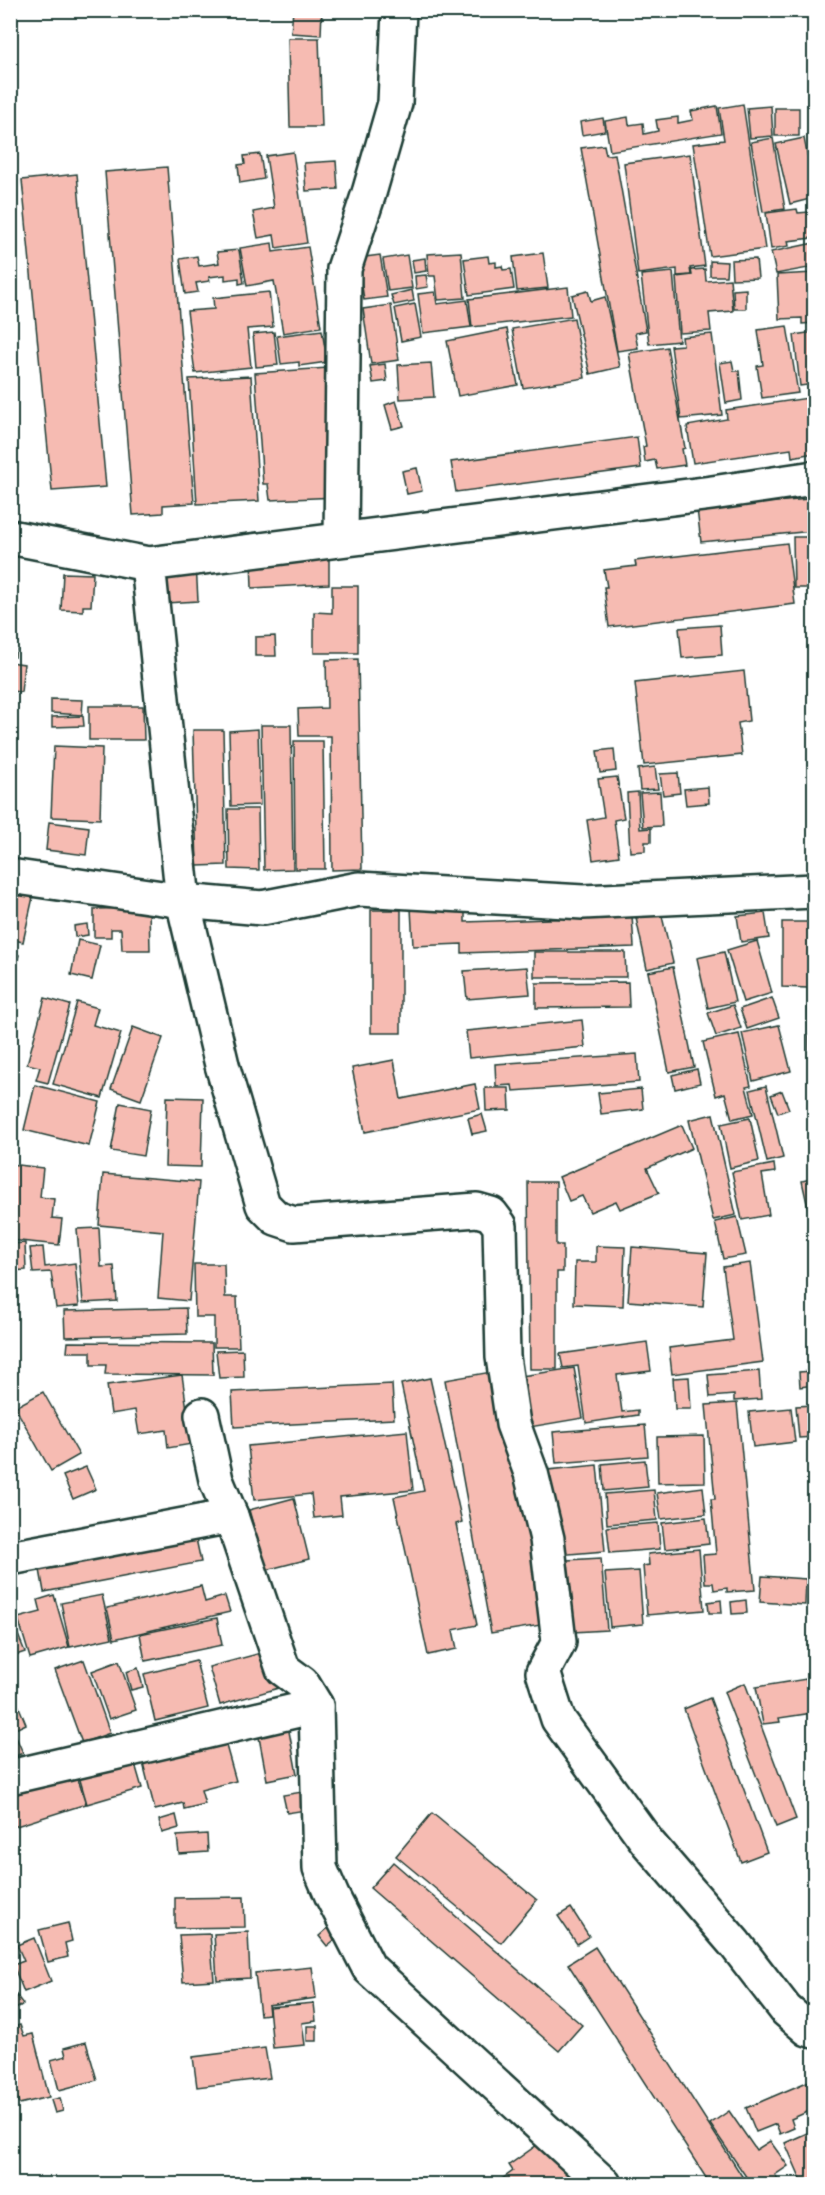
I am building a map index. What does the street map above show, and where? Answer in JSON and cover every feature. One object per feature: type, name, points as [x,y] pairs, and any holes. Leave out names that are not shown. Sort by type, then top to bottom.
[{"type":"street","points":[[341,539],[344,269],[395,103],[399,10]]},
{"type":"street","points":[[10,537],[147,564],[712,493],[814,478]]},
{"type":"street","points":[[147,564],[183,901],[229,1087],[264,1205],[276,1218],[294,1224],[477,1210],[491,1214],[500,1226],[503,1357],[513,1424],[531,1473],[547,1539],[559,1642],[543,1672],[558,1719],[648,1843],[735,1944],[786,2010],[808,2029],[814,2031]]},
{"type":"street","points":[[10,876],[183,901],[261,909],[359,889],[583,902],[814,891]]},
{"type":"street","points":[[202,1414],[216,1480],[231,1516],[283,1669],[302,1683],[316,1706],[320,1868],[369,1968],[604,2184]]},
{"type":"street","points":[[10,1558],[231,1516]]},
{"type":"street","points":[[10,1777],[316,1706]]},
{"type":"building","points":[[293,10],[322,10],[321,35],[291,33]]},
{"type":"building","points":[[288,38],[319,38],[322,127],[290,127]]},
{"type":"building","points":[[743,104],[765,249],[710,256],[693,144],[724,140],[719,108]]},
{"type":"building","points":[[717,106],[721,133],[610,151],[605,121],[628,117],[629,125],[643,123],[644,134],[658,131],[656,120],[678,117],[678,123],[693,120],[691,111]]},
{"type":"building","points":[[771,106],[773,136],[750,138],[747,108]]},
{"type":"building","points":[[775,108],[799,108],[799,136],[775,136]]},
{"type":"building","points":[[603,118],[605,131],[582,135],[580,122]]},
{"type":"building","points":[[773,138],[785,209],[763,212],[751,142]]},
{"type":"building","points":[[804,138],[814,198],[790,204],[776,144]]},
{"type":"building","points":[[604,145],[606,155],[615,154],[646,331],[635,333],[638,348],[617,351],[581,148]]},
{"type":"building","points":[[293,152],[307,243],[276,248],[274,235],[258,238],[253,212],[274,208],[266,156]]},
{"type":"building","points":[[260,154],[264,179],[240,183],[238,165],[245,164],[244,156]]},
{"type":"building","points":[[690,154],[705,266],[690,268],[691,275],[677,276],[677,269],[638,274],[624,163]]},
{"type":"building","points":[[336,161],[338,189],[306,191],[304,163]]},
{"type":"building","points":[[167,167],[194,503],[163,505],[163,513],[133,515],[105,172]]},
{"type":"building","points":[[77,174],[106,487],[52,491],[22,180]]},
{"type":"building","points":[[797,209],[798,213],[809,212],[812,238],[788,241],[789,246],[771,249],[766,213]]},
{"type":"building","points":[[272,243],[273,252],[308,247],[321,327],[283,333],[274,281],[247,286],[240,248]]},
{"type":"building","points":[[814,243],[814,267],[776,274],[771,252]]},
{"type":"building","points":[[239,250],[244,283],[239,284],[239,278],[225,280],[225,275],[209,277],[210,281],[196,283],[198,292],[185,294],[180,259],[197,256],[199,266],[219,263],[217,252]]},
{"type":"building","points":[[461,252],[465,298],[438,300],[435,276],[429,276],[427,254]]},
{"type":"building","points":[[543,253],[548,288],[517,291],[513,257]]},
{"type":"building","points":[[380,255],[387,297],[364,300],[358,258]]},
{"type":"building","points":[[407,255],[412,288],[388,291],[383,259]]},
{"type":"building","points":[[488,256],[489,263],[496,262],[496,267],[502,266],[503,270],[511,269],[514,289],[469,295],[464,259]]},
{"type":"building","points":[[425,258],[426,271],[414,273],[412,260]]},
{"type":"building","points":[[756,259],[758,278],[732,279],[731,260]]},
{"type":"building","points":[[710,261],[727,262],[726,276],[710,276]]},
{"type":"building","points":[[705,269],[706,281],[730,279],[733,311],[709,313],[711,331],[680,333],[676,277],[692,275],[691,270]]},
{"type":"building","points":[[673,272],[679,341],[649,344],[641,275]]},
{"type":"building","points":[[814,273],[814,323],[802,324],[802,318],[779,319],[777,275]]},
{"type":"building","points":[[426,275],[428,287],[416,289],[415,276]]},
{"type":"building","points":[[568,287],[571,316],[472,327],[469,299]]},
{"type":"building","points":[[746,289],[746,309],[734,309],[733,290]]},
{"type":"building","points":[[412,290],[414,301],[394,305],[391,295]]},
{"type":"building","points":[[588,291],[591,301],[605,297],[620,367],[590,374],[572,295]]},
{"type":"building","points":[[269,292],[273,327],[247,329],[251,367],[195,373],[187,311],[214,309],[213,298]]},
{"type":"building","points":[[435,292],[437,304],[467,300],[471,327],[423,333],[418,294]]},
{"type":"building","points":[[415,304],[421,337],[401,341],[395,308]]},
{"type":"building","points":[[391,305],[399,360],[371,364],[363,309]]},
{"type":"building","points":[[574,318],[585,378],[523,388],[512,329]]},
{"type":"building","points":[[787,326],[798,393],[762,398],[757,366],[763,365],[758,330]]},
{"type":"building","points":[[507,329],[518,385],[458,396],[447,341]]},
{"type":"building","points":[[322,330],[327,362],[299,366],[299,362],[281,364],[277,336]]},
{"type":"building","points":[[274,332],[278,365],[256,367],[253,334]]},
{"type":"building","points":[[814,332],[814,384],[800,386],[794,335]]},
{"type":"building","points":[[712,334],[722,415],[681,419],[671,346],[683,345],[682,337]]},
{"type":"building","points":[[667,347],[685,448],[682,449],[685,465],[657,469],[655,460],[645,462],[643,447],[646,446],[629,353]]},
{"type":"building","points":[[732,361],[734,371],[739,371],[742,400],[726,403],[720,363]]},
{"type":"building","points":[[431,363],[434,397],[400,399],[398,365]]},
{"type":"building","points":[[385,364],[387,381],[373,383],[370,366]]},
{"type":"building","points":[[328,368],[337,497],[270,500],[268,484],[263,484],[255,373]]},
{"type":"building","points":[[251,376],[259,501],[197,504],[189,379]]},
{"type":"building","points":[[808,398],[814,453],[792,457],[791,449],[693,463],[687,426],[727,419],[726,410]]},
{"type":"building","points":[[396,401],[404,426],[392,429],[385,405]]},
{"type":"building","points":[[637,437],[641,468],[456,492],[451,462]]},
{"type":"building","points":[[417,468],[422,491],[407,494],[402,471]]},
{"type":"building","points":[[809,499],[812,531],[701,542],[697,509]]},
{"type":"building","points":[[793,537],[812,537],[814,588],[794,588]]},
{"type":"building","points":[[787,543],[795,604],[609,627],[604,570],[636,566],[635,561]]},
{"type":"building","points":[[329,555],[329,584],[252,588],[251,558]]},
{"type":"building","points":[[196,563],[198,601],[166,603],[163,565]]},
{"type":"building","points":[[63,573],[93,574],[91,606],[83,606],[83,611],[61,610]]},
{"type":"building","points":[[332,586],[358,586],[358,653],[314,653],[314,612],[332,613]]},
{"type":"building","points":[[720,625],[722,655],[682,658],[679,628]]},
{"type":"building","points":[[275,636],[276,656],[255,656],[255,637]]},
{"type":"building","points":[[10,645],[16,646],[15,657],[10,656]]},
{"type":"building","points":[[358,659],[362,869],[332,870],[331,736],[299,736],[298,709],[327,708],[326,660]]},
{"type":"building","points":[[10,662],[24,664],[21,692],[10,691]]},
{"type":"building","points":[[744,671],[749,721],[738,723],[742,755],[644,765],[635,683]]},
{"type":"building","points":[[51,699],[83,700],[82,715],[51,713]]},
{"type":"building","points":[[89,706],[143,706],[144,740],[89,740]]},
{"type":"building","points":[[83,716],[84,726],[52,727],[52,717]]},
{"type":"building","points":[[261,725],[291,725],[293,869],[264,870]]},
{"type":"building","points":[[258,729],[260,805],[231,806],[229,731]]},
{"type":"building","points":[[193,730],[223,730],[226,865],[197,866]]},
{"type":"building","points":[[294,741],[323,741],[325,869],[295,869]]},
{"type":"building","points":[[54,746],[102,748],[100,819],[51,817]]},
{"type":"building","points":[[614,749],[616,771],[600,773],[597,751]]},
{"type":"building","points":[[655,767],[658,789],[640,790],[638,769]]},
{"type":"building","points":[[678,773],[680,793],[663,795],[660,774]]},
{"type":"building","points":[[617,777],[624,818],[614,820],[619,856],[593,860],[587,820],[604,817],[598,779]]},
{"type":"building","points":[[708,787],[709,803],[686,805],[684,789]]},
{"type":"building","points":[[638,792],[640,829],[651,828],[651,842],[645,842],[645,851],[630,852],[627,793]]},
{"type":"building","points":[[660,792],[662,826],[643,827],[640,793]]},
{"type":"building","points":[[228,809],[258,809],[259,870],[229,869]]},
{"type":"building","points":[[49,822],[89,827],[86,855],[46,850]]},
{"type":"building","points":[[10,892],[33,897],[23,942],[10,939]]},
{"type":"building","points":[[465,907],[465,922],[632,916],[634,947],[462,953],[462,944],[413,946],[411,908]]},
{"type":"building","points":[[149,908],[150,950],[122,950],[121,929],[111,929],[111,937],[94,937],[94,909]]},
{"type":"building","points":[[371,910],[401,910],[401,1033],[371,1033]]},
{"type":"building","points":[[661,912],[673,963],[647,969],[636,918]]},
{"type":"building","points":[[765,913],[769,938],[741,942],[737,916]]},
{"type":"building","points":[[782,922],[814,922],[814,1055],[809,1055],[808,988],[782,987]]},
{"type":"building","points":[[87,924],[88,935],[75,937],[74,926]]},
{"type":"building","points":[[78,940],[100,945],[92,980],[71,975]]},
{"type":"building","points":[[757,941],[772,993],[743,1002],[727,950]]},
{"type":"building","points":[[10,952],[19,955],[10,986]]},
{"type":"building","points":[[534,952],[625,952],[626,977],[534,977]]},
{"type":"building","points":[[724,952],[735,1002],[708,1008],[697,958]]},
{"type":"building","points":[[527,967],[530,994],[467,999],[464,971]]},
{"type":"building","points":[[673,967],[694,1067],[669,1072],[648,972]]},
{"type":"building","points":[[628,982],[629,1007],[536,1008],[536,983]]},
{"type":"building","points":[[45,998],[70,1005],[48,1083],[36,1080],[40,1067],[27,1064]]},
{"type":"building","points":[[772,998],[779,1018],[747,1029],[740,1009]]},
{"type":"building","points":[[77,1002],[98,1008],[93,1025],[121,1033],[102,1098],[53,1084]]},
{"type":"building","points":[[733,1005],[741,1028],[716,1036],[708,1013]]},
{"type":"building","points":[[582,1020],[585,1047],[469,1058],[466,1031]]},
{"type":"building","points":[[779,1025],[791,1071],[753,1081],[742,1033]]},
{"type":"building","points":[[133,1027],[163,1038],[141,1100],[111,1089]]},
{"type":"building","points":[[739,1034],[751,1086],[746,1087],[753,1114],[732,1119],[725,1093],[716,1096],[703,1042]]},
{"type":"building","points":[[637,1054],[639,1082],[513,1091],[512,1085],[496,1086],[495,1064]]},
{"type":"building","points":[[394,1060],[401,1099],[475,1084],[480,1109],[365,1132],[352,1068]]},
{"type":"building","points":[[697,1069],[700,1083],[675,1089],[672,1075]]},
{"type":"building","points":[[35,1085],[100,1102],[89,1146],[24,1130]]},
{"type":"building","points":[[766,1086],[783,1158],[767,1162],[750,1090]]},
{"type":"building","points":[[485,1088],[509,1088],[510,1110],[486,1111]]},
{"type":"building","points":[[641,1089],[643,1109],[601,1114],[598,1093]]},
{"type":"building","points":[[782,1091],[789,1109],[778,1113],[771,1095]]},
{"type":"building","points":[[167,1097],[203,1098],[201,1167],[165,1166]]},
{"type":"building","points":[[120,1103],[151,1109],[143,1156],[111,1151]]},
{"type":"building","points":[[482,1114],[487,1131],[472,1134],[468,1118]]},
{"type":"building","points":[[713,1114],[736,1215],[713,1220],[689,1120]]},
{"type":"building","points":[[750,1118],[759,1161],[730,1168],[721,1124]]},
{"type":"building","points":[[682,1125],[692,1148],[647,1168],[659,1193],[620,1209],[616,1201],[590,1212],[582,1196],[569,1201],[559,1177]]},
{"type":"building","points":[[10,1164],[43,1168],[40,1197],[54,1199],[52,1218],[62,1219],[59,1245],[10,1240]]},
{"type":"building","points":[[774,1164],[775,1172],[762,1174],[769,1215],[742,1220],[732,1172]]},
{"type":"building","points":[[103,1174],[199,1182],[189,1301],[158,1298],[163,1231],[99,1225]]},
{"type":"building","points":[[814,1178],[814,1216],[810,1217],[802,1181]]},
{"type":"building","points":[[528,1182],[556,1182],[556,1245],[563,1245],[563,1272],[557,1272],[557,1369],[530,1369]]},
{"type":"building","points":[[737,1217],[746,1255],[723,1259],[715,1222]]},
{"type":"building","points":[[814,1220],[814,1254],[808,1221]]},
{"type":"building","points":[[99,1228],[101,1267],[114,1266],[117,1301],[83,1303],[77,1229]]},
{"type":"building","points":[[25,1243],[26,1270],[10,1271],[10,1244]]},
{"type":"building","points":[[596,1246],[625,1247],[623,1306],[574,1304],[575,1262],[596,1262]]},
{"type":"building","points":[[43,1247],[45,1267],[75,1263],[79,1306],[56,1308],[51,1272],[33,1273],[30,1248]]},
{"type":"building","points":[[632,1247],[707,1253],[703,1307],[628,1301]]},
{"type":"building","points":[[750,1263],[763,1362],[672,1374],[669,1348],[733,1340],[723,1267]]},
{"type":"building","points":[[194,1264],[224,1264],[225,1297],[237,1297],[239,1347],[214,1347],[214,1317],[195,1317]]},
{"type":"building","points":[[186,1308],[187,1334],[65,1337],[64,1311]]},
{"type":"building","points":[[68,1342],[212,1343],[213,1375],[105,1374],[106,1365],[91,1365],[91,1352],[67,1352]]},
{"type":"building","points":[[647,1342],[651,1371],[617,1375],[622,1412],[638,1410],[638,1415],[586,1423],[578,1366],[563,1368],[560,1354]]},
{"type":"building","points":[[243,1350],[244,1377],[219,1378],[216,1351]]},
{"type":"building","points":[[574,1368],[583,1418],[524,1428],[515,1377]]},
{"type":"building","points":[[497,1371],[547,1624],[491,1633],[445,1380]]},
{"type":"building","points":[[759,1371],[761,1399],[734,1401],[734,1395],[710,1397],[708,1375]]},
{"type":"building","points":[[814,1371],[814,1385],[800,1387],[799,1372]]},
{"type":"building","points":[[182,1375],[192,1444],[168,1448],[166,1430],[139,1434],[135,1410],[111,1414],[107,1385]]},
{"type":"building","points":[[689,1377],[691,1409],[675,1409],[673,1378]]},
{"type":"building","points":[[430,1378],[462,1522],[456,1524],[477,1625],[453,1630],[457,1649],[428,1655],[394,1497],[424,1491],[401,1384]]},
{"type":"building","points":[[392,1384],[394,1419],[234,1427],[232,1392]]},
{"type":"building","points":[[43,1392],[79,1455],[51,1471],[15,1407]]},
{"type":"building","points":[[737,1403],[755,1590],[727,1592],[727,1588],[714,1590],[713,1583],[705,1583],[703,1555],[716,1554],[711,1499],[715,1499],[706,1405]]},
{"type":"building","points":[[814,1405],[814,1437],[799,1438],[796,1406]]},
{"type":"building","points":[[791,1408],[795,1442],[753,1447],[749,1412]]},
{"type":"building","points":[[645,1425],[648,1456],[556,1463],[553,1432]]},
{"type":"building","points":[[407,1431],[413,1490],[340,1497],[342,1515],[314,1518],[311,1494],[254,1500],[248,1446]]},
{"type":"building","points":[[704,1436],[705,1482],[658,1483],[657,1437]]},
{"type":"building","points":[[645,1460],[648,1487],[604,1491],[602,1464]]},
{"type":"building","points":[[597,1465],[605,1551],[557,1555],[548,1470]]},
{"type":"building","points":[[86,1467],[96,1489],[73,1499],[63,1476]]},
{"type":"building","points":[[703,1487],[706,1514],[661,1519],[657,1493]]},
{"type":"building","points":[[654,1490],[657,1520],[607,1524],[605,1494]]},
{"type":"building","points":[[294,1498],[309,1559],[266,1570],[249,1510]]},
{"type":"building","points":[[706,1518],[709,1544],[665,1549],[662,1523]]},
{"type":"building","points":[[658,1523],[660,1549],[610,1553],[607,1527]]},
{"type":"building","points":[[809,1529],[814,1529],[814,1567],[810,1567]]},
{"type":"building","points":[[195,1534],[201,1562],[44,1592],[39,1564]]},
{"type":"building","points":[[699,1549],[704,1610],[647,1615],[643,1566],[649,1565],[648,1554]]},
{"type":"building","points":[[601,1558],[607,1630],[573,1632],[567,1560]]},
{"type":"building","points":[[639,1571],[643,1624],[610,1627],[605,1573]]},
{"type":"building","points":[[762,1576],[806,1579],[805,1605],[760,1602]]},
{"type":"building","points":[[201,1586],[205,1602],[225,1596],[230,1612],[114,1639],[107,1608]]},
{"type":"building","points":[[54,1595],[69,1647],[30,1658],[18,1618],[41,1612],[38,1600]]},
{"type":"building","points":[[102,1595],[112,1638],[70,1647],[61,1603]]},
{"type":"building","points":[[721,1600],[722,1613],[709,1613],[708,1602]]},
{"type":"building","points":[[746,1600],[747,1613],[732,1614],[731,1602]]},
{"type":"building","points":[[10,1615],[25,1652],[10,1657]]},
{"type":"building","points":[[217,1618],[222,1645],[145,1661],[140,1634]]},
{"type":"building","points":[[272,1650],[282,1687],[220,1705],[209,1667]]},
{"type":"building","points":[[84,1660],[110,1733],[82,1743],[55,1670]]},
{"type":"building","points":[[119,1661],[136,1710],[109,1719],[92,1671]]},
{"type":"building","points":[[196,1661],[208,1708],[155,1721],[144,1674]]},
{"type":"building","points":[[138,1668],[143,1687],[131,1690],[126,1672]]},
{"type":"building","points":[[806,1679],[812,1713],[779,1718],[780,1722],[763,1724],[756,1687]]},
{"type":"building","points":[[745,1683],[796,1819],[776,1827],[724,1692]]},
{"type":"building","points":[[12,1690],[26,1724],[13,1730],[23,1753],[10,1758]]},
{"type":"building","points":[[710,1698],[767,1852],[741,1862],[684,1709]]},
{"type":"building","points":[[288,1726],[297,1774],[267,1780],[258,1732]]},
{"type":"building","points":[[225,1742],[236,1781],[201,1790],[205,1804],[184,1809],[183,1803],[155,1810],[143,1763]]},
{"type":"building","points":[[133,1757],[142,1788],[87,1804],[78,1773]]},
{"type":"building","points":[[77,1776],[86,1804],[10,1828],[10,1796]]},
{"type":"building","points":[[302,1792],[306,1810],[287,1813],[283,1795]]},
{"type":"building","points":[[432,1813],[537,1900],[501,1943],[396,1856]]},
{"type":"building","points":[[176,1815],[179,1828],[162,1833],[159,1820]]},
{"type":"building","points":[[207,1834],[208,1852],[179,1854],[177,1836]]},
{"type":"building","points":[[393,1862],[582,2025],[559,2051],[370,1888]]},
{"type":"building","points":[[244,1897],[245,1927],[175,1928],[175,1898]]},
{"type":"building","points":[[571,1908],[589,1936],[577,1944],[558,1916]]},
{"type":"building","points":[[68,1923],[72,1941],[65,1943],[68,1957],[48,1962],[39,1930]]},
{"type":"building","points":[[334,1923],[343,1933],[327,1946],[319,1936]]},
{"type":"building","points":[[248,1932],[250,1978],[217,1980],[214,1934]]},
{"type":"building","points":[[210,1934],[214,1980],[183,1982],[179,1935]]},
{"type":"building","points":[[34,1938],[51,1981],[24,1992],[13,1965],[24,1961],[17,1945]]},
{"type":"building","points":[[595,1947],[747,2184],[710,2184],[568,1964]]},
{"type":"building","points":[[312,1967],[316,1998],[268,2005],[269,2014],[260,2015],[255,1973]]},
{"type":"building","points":[[10,1987],[23,2004],[10,2013]]},
{"type":"building","points":[[314,2003],[316,2021],[302,2023],[305,2045],[273,2048],[269,2007]]},
{"type":"building","points":[[20,2025],[24,2036],[33,2034],[49,2097],[19,2104],[10,2071],[10,2028]]},
{"type":"building","points":[[307,2026],[317,2026],[317,2041],[307,2041]]},
{"type":"building","points":[[86,2042],[97,2080],[59,2090],[51,2060],[66,2056],[64,2048]]},
{"type":"building","points":[[265,2048],[270,2078],[197,2087],[193,2057]]},
{"type":"building","points":[[814,2079],[814,2109],[791,2119],[794,2128],[780,2134],[776,2124],[756,2132],[746,2108]]},
{"type":"building","points":[[60,2098],[63,2111],[55,2113],[51,2100]]},
{"type":"building","points":[[729,2111],[756,2150],[770,2141],[788,2166],[775,2175],[782,2184],[751,2184],[710,2124]]},
{"type":"building","points":[[814,2130],[814,2184],[803,2184],[785,2143]]},
{"type":"building","points":[[547,2138],[591,2184],[495,2184],[513,2171],[509,2165]]}]
